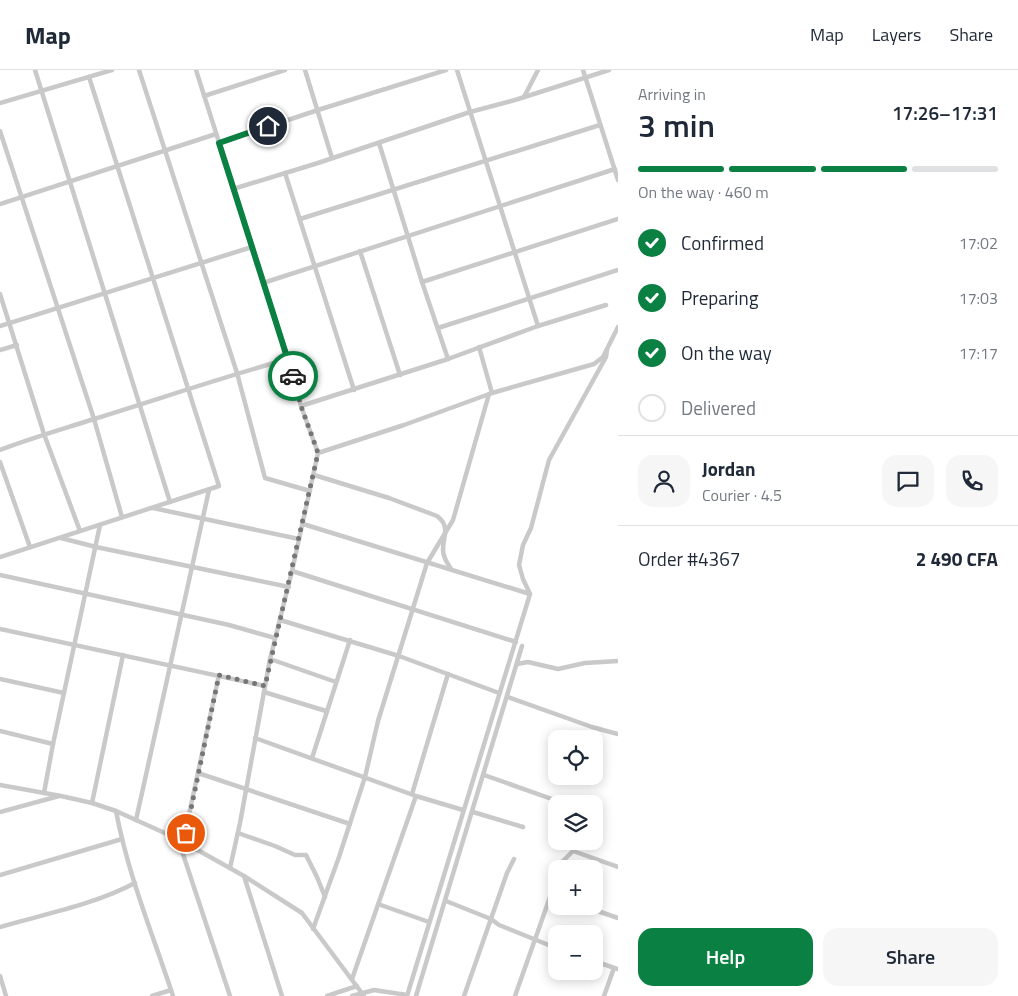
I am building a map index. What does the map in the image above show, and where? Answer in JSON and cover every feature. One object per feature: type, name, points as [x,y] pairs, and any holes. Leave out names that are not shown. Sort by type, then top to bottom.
[{"type":"street","points":[[34,70],[170,502]]},
{"type":"street","points":[[0,103],[112,70]]},
{"type":"street","points":[[140,70],[236,373],[265,478],[310,491]]},
{"type":"street","points":[[196,70],[288,358],[301,406],[318,453],[289,587],[270,660],[230,868]]},
{"type":"street","points":[[204,96],[286,70]]},
{"type":"street","points":[[305,70],[332,158]]},
{"type":"street","points":[[219,143],[446,70]]},
{"type":"street","points":[[457,70],[538,326]]},
{"type":"street","points":[[524,97],[538,70]]},
{"type":"street","points":[[583,70],[618,180]]},
{"type":"street","points":[[233,189],[470,112],[609,70]]},
{"type":"street","points":[[0,557],[219,486],[89,77]]},
{"type":"street","points":[[300,219],[600,125]]},
{"type":"street","points":[[0,132],[94,420],[122,517]]},
{"type":"street","points":[[0,204],[216,134]]},
{"type":"street","points":[[379,143],[448,359]]},
{"type":"street","points":[[263,282],[615,169]]},
{"type":"street","points":[[285,173],[354,390]]},
{"type":"street","points":[[422,282],[618,219]]},
{"type":"street","points":[[0,326],[252,247]]},
{"type":"street","points":[[360,251],[400,375]]},
{"type":"street","points":[[438,328],[618,270]]},
{"type":"street","points":[[0,294],[44,434],[80,531]]},
{"type":"street","points":[[301,406],[400,375],[538,326],[606,305]]},
{"type":"street","points":[[318,453],[491,394],[594,364],[603,357],[618,327]]},
{"type":"street","points":[[0,350],[16,345]]},
{"type":"street","points":[[313,928],[365,777],[378,721],[428,563],[453,520],[491,394],[479,347]]},
{"type":"street","points":[[352,996],[363,995],[374,990],[407,996],[530,594],[522,579],[520,565],[523,545],[531,528],[549,460],[606,357],[607,350]]},
{"type":"street","points":[[0,450],[188,388],[288,358]]},
{"type":"street","points":[[0,462],[30,547]]},
{"type":"street","points":[[314,475],[389,498],[437,516],[443,521],[446,531],[442,550],[444,559],[451,569]]},
{"type":"street","points":[[136,820],[209,490]]},
{"type":"street","points":[[152,508],[300,539]]},
{"type":"street","points":[[44,792],[100,524]]},
{"type":"street","points":[[303,524],[530,594]]},
{"type":"street","points":[[60,537],[96,547],[289,587]]},
{"type":"street","points":[[292,571],[516,642]]},
{"type":"street","points":[[0,575],[229,625],[275,638]]},
{"type":"street","points":[[280,620],[399,656],[499,693]]},
{"type":"street","points":[[0,629],[265,686]]},
{"type":"street","points":[[312,758],[350,640]]},
{"type":"street","points":[[416,996],[522,646]]},
{"type":"street","points":[[92,803],[123,655]]},
{"type":"street","points":[[270,660],[336,682]]},
{"type":"street","points":[[517,664],[528,662],[558,669],[585,662],[618,661]]},
{"type":"street","points":[[352,979],[414,795],[448,674]]},
{"type":"street","points":[[187,844],[186,833],[219,675]]},
{"type":"street","points":[[0,679],[64,693]]},
{"type":"street","points":[[264,692],[326,711]]},
{"type":"street","points":[[508,697],[592,727],[618,734]]},
{"type":"street","points":[[0,731],[53,744]]},
{"type":"street","points":[[255,738],[414,795],[463,810]]},
{"type":"street","points":[[198,773],[350,824]]},
{"type":"street","points":[[484,775],[548,797]]},
{"type":"street","points":[[0,785],[44,792],[92,803],[178,839],[244,876],[302,913],[363,995]]},
{"type":"street","points":[[0,812],[61,796]]},
{"type":"street","points":[[116,812],[135,883],[173,996]]},
{"type":"street","points":[[473,812],[523,827]]},
{"type":"street","points":[[238,833],[295,855],[306,855],[325,897]]},
{"type":"street","points":[[0,875],[122,839]]},
{"type":"street","points":[[178,839],[230,996]]},
{"type":"street","points":[[564,860],[573,851],[598,860]]},
{"type":"street","points":[[464,996],[507,873],[514,859]]},
{"type":"street","points":[[603,862],[618,867]]},
{"type":"street","points":[[244,876],[282,996]]},
{"type":"street","points":[[0,927],[80,905],[135,883]]},
{"type":"street","points":[[446,901],[548,945]]},
{"type":"street","points":[[378,904],[429,922]]},
{"type":"street","points":[[515,996],[548,910]]},
{"type":"street","points":[[603,913],[618,918]]},
{"type":"street","points":[[603,964],[616,968],[604,996]]},
{"type":"street","points":[[0,976],[6,996]]},
{"type":"street","points":[[327,996],[356,986]]},
{"type":"street","points":[[152,996],[171,990]]},
{"type":"way so far","points":[[186,833],[219,675],[265,686],[292,571],[318,453],[301,406],[293,376]]},
{"type":"route","points":[[268,126],[219,143],[293,376]]}]
